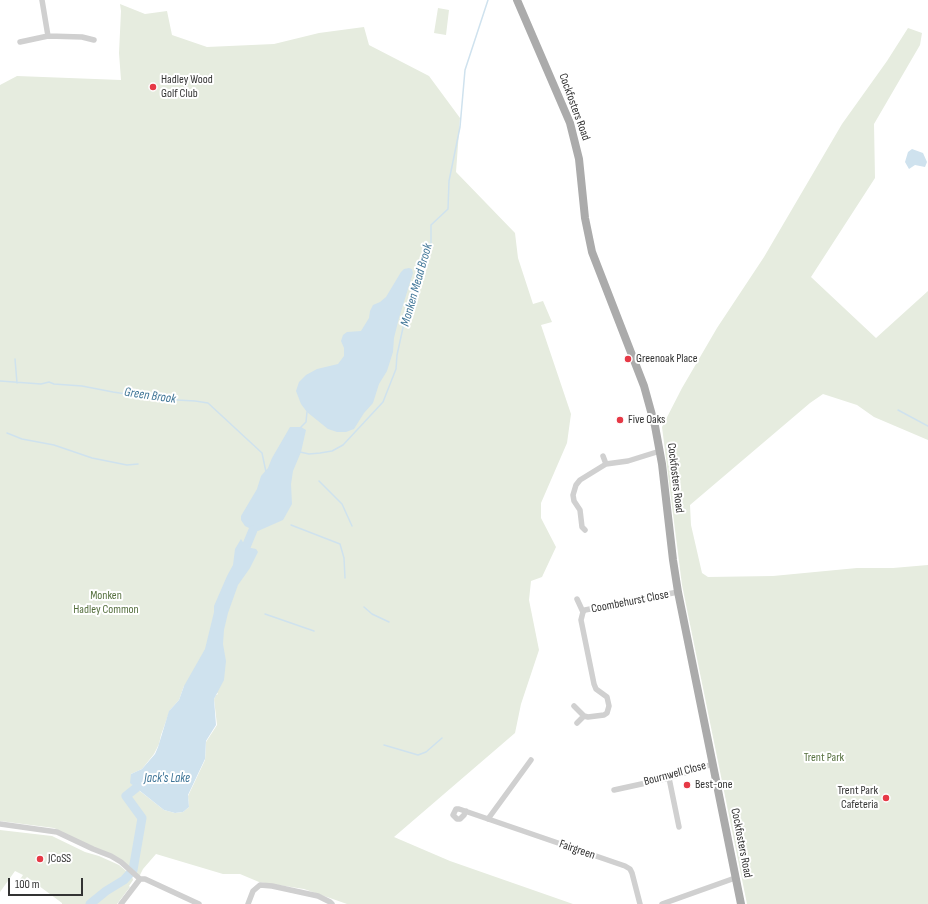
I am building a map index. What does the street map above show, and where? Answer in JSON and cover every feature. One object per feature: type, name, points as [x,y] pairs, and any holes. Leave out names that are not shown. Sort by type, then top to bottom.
[{"type":"main road","name":"Cockfosters Road","points":[[517,0],[570,123],[579,159],[585,218],[592,252],[644,386],[655,426],[660,451],[678,592],[741,904]]},
{"type":"street","points":[[42,0],[48,36]]},
{"type":"street","points":[[20,42],[48,36],[82,37],[94,40]]},
{"type":"street","points":[[585,530],[582,527],[580,510],[574,501],[573,490],[580,480],[606,464],[628,461],[660,451]]},
{"type":"street","points":[[604,456],[606,464]]},
{"type":"street","name":"Coombehurst Close","points":[[582,612],[585,610],[678,592]]},
{"type":"street","name":"Coombehurst Close","points":[[577,599],[582,612],[581,620],[594,684],[596,688],[607,697],[609,706],[607,713],[604,715],[584,716]]},
{"type":"street","points":[[574,706],[584,716],[577,723]]},
{"type":"street","points":[[488,819],[531,760]]},
{"type":"street","name":"Bournwell Close","points":[[614,790],[669,778],[713,764]]},
{"type":"street","points":[[669,778],[679,827]]},
{"type":"street","name":"Fairgreen","points":[[466,811],[626,866],[632,872],[640,904]]},
{"type":"street","points":[[0,824],[57,832],[111,856],[143,879],[199,904]]},
{"type":"street","points":[[662,904],[735,878]]},
{"type":"street","points":[[121,904],[143,879]]},
{"type":"street","points":[[248,904],[253,891],[260,885],[272,886],[318,896],[332,904]]},
{"type":"green space","name":"Monken Hadley Common","points":[[120,4],[145,14],[167,11],[172,35],[207,47],[274,44],[319,33],[364,27],[369,45],[429,76],[460,118],[456,172],[515,233],[518,258],[533,304],[543,301],[552,322],[541,325],[571,414],[567,443],[541,503],[541,518],[556,547],[542,577],[531,581],[529,600],[539,650],[521,704],[515,733],[394,837],[450,861],[573,904],[347,904],[304,889],[259,882],[240,874],[223,874],[156,854],[143,869],[139,877],[134,872],[89,845],[54,828],[0,821],[0,85],[17,76],[121,80],[119,53]],"holes":[[[184,686],[211,686],[218,694],[214,699],[217,725],[206,742],[205,760],[188,796],[189,807],[183,812],[175,813],[164,810],[131,783],[131,774],[142,769],[154,754],[159,744],[170,710],[179,700]]]},
{"type":"green space","points":[[438,8],[449,10],[446,35],[434,33]]},
{"type":"green space","name":"Trent Park","points":[[908,28],[922,33],[920,45],[874,124],[875,178],[811,277],[876,338],[928,291],[928,440],[874,417],[857,405],[823,394],[810,403],[690,505],[691,525],[702,573],[708,577],[773,576],[857,568],[893,568],[928,565],[928,904],[747,904],[682,585],[662,427],[682,388],[717,328],[764,257],[842,124],[887,61]]},
{"type":"green space","points":[[0,830],[52,836],[85,852],[99,856],[119,865],[132,876],[133,880],[129,886],[130,887],[117,904],[62,904],[27,877],[20,886],[17,884],[23,875],[15,871],[0,892]]},
{"type":"water","points":[[912,149],[923,153],[927,162],[925,167],[915,165],[909,169],[905,162],[908,152]]},
{"type":"water","points":[[404,269],[412,269],[413,273],[399,318],[394,338],[393,352],[387,371],[379,384],[373,403],[364,413],[354,429],[346,432],[337,432],[328,429],[307,412],[301,404],[296,391],[299,382],[306,375],[317,369],[338,364],[344,356],[344,348],[341,341],[343,335],[347,332],[361,331],[369,318],[373,305],[386,297],[401,272]]},
{"type":"water","points":[[290,427],[301,427],[306,430],[301,452],[293,471],[291,484],[292,504],[283,520],[258,531],[253,530],[245,526],[241,520],[241,516],[257,489],[261,476],[268,468],[272,458]]},
{"type":"water","name":"Jack's Lake","points":[[241,539],[246,547],[256,549],[258,552],[250,568],[238,585],[228,613],[224,630],[223,644],[226,661],[224,680],[214,699],[216,725],[206,741],[205,759],[188,795],[189,807],[183,812],[175,813],[164,810],[130,783],[131,774],[142,769],[155,754],[169,711],[179,700],[184,686],[205,649],[214,612],[214,606],[233,565],[235,549]]},
{"type":"waterway","name":"Monken Mead Brook","points":[[300,452],[309,454],[320,453],[332,451],[343,445],[383,402],[396,369],[397,355],[408,305],[417,287],[431,247],[431,225],[448,209],[449,181],[460,127],[465,70],[488,0]]},
{"type":"waterway","points":[[15,359],[17,383]]},
{"type":"waterway","name":"Green Brook","points":[[0,381],[41,384],[49,382],[54,384],[82,386],[159,399],[208,403],[262,453],[266,472]]},
{"type":"waterway","points":[[898,410],[928,426]]},
{"type":"waterway","points":[[301,427],[306,422],[307,412]]},
{"type":"waterway","points":[[7,433],[22,439],[54,445],[92,458],[127,465],[138,464]]},
{"type":"waterway","points":[[319,481],[342,504],[352,526]]},
{"type":"waterway","points":[[291,525],[340,544],[344,558],[345,578]]},
{"type":"waterway","points":[[246,547],[253,530]]},
{"type":"waterway","points":[[364,607],[372,614],[389,622]]},
{"type":"waterway","points":[[265,614],[314,631]]},
{"type":"waterway","points":[[384,745],[418,755],[426,752],[442,738]]},
{"type":"waterway","points":[[90,904],[106,891],[124,880],[133,870],[142,818],[126,796],[136,788]]},
{"type":"place","name":"Hadley Wood Golf Club","points":[[153,87]]},
{"type":"place","name":"Greenoak Place","points":[[628,359]]},
{"type":"place","name":"Five Oaks","points":[[620,420]]},
{"type":"place","name":"Best-one","points":[[687,785]]},
{"type":"place","name":"Trent Park Cafeteria","points":[[886,798]]},
{"type":"place","name":"JCoSS","points":[[40,859]]}]
